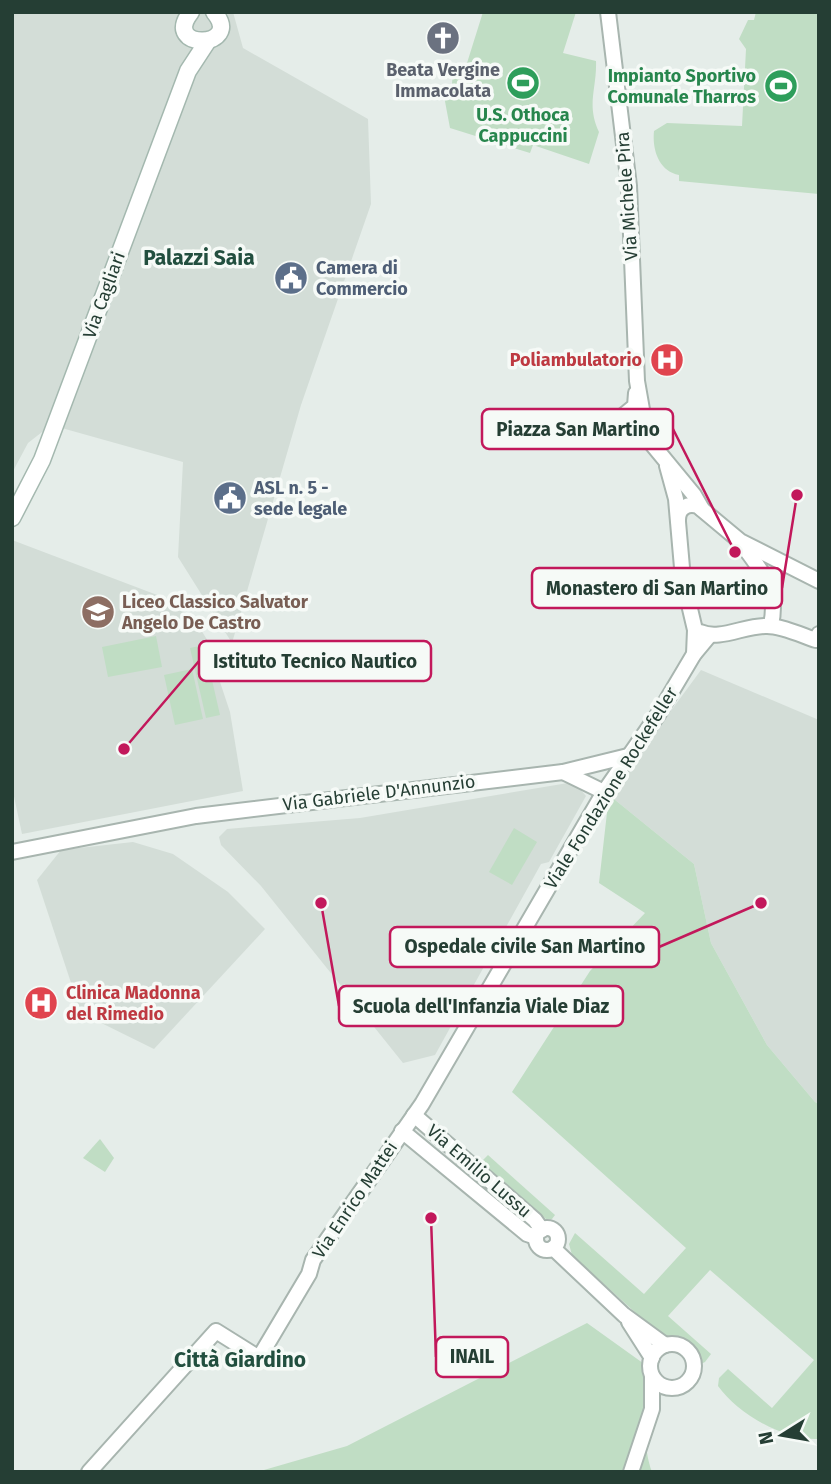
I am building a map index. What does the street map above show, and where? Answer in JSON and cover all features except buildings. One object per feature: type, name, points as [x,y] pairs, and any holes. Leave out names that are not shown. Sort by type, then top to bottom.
[{"type":"main road","name":"Via Cagliari","points":[[188,13],[185,24],[189,69]]},
{"type":"main road","name":"Via Cagliari","points":[[12,518],[42,460],[189,69],[207,42],[216,36],[220,16]]},
{"type":"main road","points":[[188,35],[197,41],[207,42]]},
{"type":"street","name":"Via Michele Pira","points":[[608,12],[629,186],[637,381],[635,406],[624,415]]},
{"type":"street","name":"Via Michele Pira","points":[[637,381],[647,438],[666,462]]},
{"type":"street","points":[[666,462],[694,495],[702,509]]},
{"type":"street","name":"Viale Fondazione Rockefeller","points":[[418,1109],[604,792],[659,713],[694,654],[702,633],[683,579],[676,499],[666,462]]},
{"type":"street","points":[[678,522],[679,513],[685,507],[695,505],[740,541],[819,581]]},
{"type":"street","points":[[740,541],[773,592],[774,612],[771,625]]},
{"type":"street","points":[[702,633],[771,625],[816,640],[819,634]]},
{"type":"street","name":"Via Gabriele D'Annunzio","points":[[12,852],[196,816],[563,772],[628,756]]},
{"type":"street","points":[[563,772],[604,792]]},
{"type":"street","name":"Via Enrico Mattei","points":[[89,1472],[216,1331],[259,1358],[309,1274],[313,1260],[418,1109]]},
{"type":"street","name":"Via Emilio Lussu","points":[[402,1131],[527,1234],[539,1233],[535,1220],[418,1109]]},
{"type":"street","points":[[539,1233],[551,1229],[555,1232],[557,1242],[553,1248],[624,1315],[665,1345]]},
{"type":"street","points":[[624,1315],[652,1358]]},
{"type":"street","points":[[652,1409],[673,1389],[685,1385],[695,1368],[692,1356],[684,1347],[671,1344],[655,1352],[650,1370],[661,1386],[673,1389]]},
{"type":"street","points":[[631,1472],[652,1409],[653,1376]]},
{"type":"shaded area","points":[[12,12],[233,12],[243,48],[368,119],[371,204],[301,405],[232,643],[178,557],[183,462],[51,425],[28,443],[12,473]]},
{"type":"shaded area","points":[[12,540],[173,601],[196,622],[211,646],[230,712],[243,791],[22,834],[12,787]]},
{"type":"shaded area","points":[[701,670],[819,720],[819,1104],[767,1045],[711,943],[694,864],[609,795]]},
{"type":"shaded area","points":[[574,782],[586,796],[549,862],[541,864],[435,1055],[403,1063],[261,886],[221,845],[219,837],[227,829],[360,818]]},
{"type":"shaded area","points":[[133,842],[173,854],[228,892],[265,929],[154,1049],[81,1013],[37,880],[61,850]]},
{"type":"green space","name":"U.S. Othoca Cappuccini","points":[[483,12],[576,12],[563,53],[596,61],[593,113],[599,132],[589,164],[533,145],[530,153],[450,128],[444,96],[451,96],[453,71],[467,63]]},
{"type":"green space","name":"Impianto Sportivo Comunale Tharros","points":[[756,12],[819,12],[819,194],[679,181],[679,175],[666,169],[658,159],[654,131],[667,123],[742,126],[746,49],[739,39],[748,20],[754,20]]},
{"type":"green space","points":[[156,636],[162,667],[108,677],[102,647]]},
{"type":"green space","points":[[204,645],[220,715],[206,718],[190,648]]},
{"type":"green space","points":[[192,669],[203,719],[175,725],[164,675]]},
{"type":"green space","points":[[609,795],[694,864],[711,943],[767,1045],[819,1104],[819,1439],[792,1436],[763,1424],[737,1406],[718,1386],[719,1378],[728,1369],[772,1408],[814,1360],[710,1270],[668,1316],[711,1354],[705,1362],[697,1366],[572,1255],[569,1244],[575,1233],[644,1294],[686,1248],[512,1092],[590,971],[645,913],[599,883]]},
{"type":"green space","points":[[514,828],[537,842],[512,885],[489,872]]},
{"type":"green space","points":[[100,1139],[114,1158],[105,1172],[83,1158]]},
{"type":"green space","points":[[488,1155],[555,1215],[552,1219],[546,1219],[481,1162]]},
{"type":"green space","points":[[587,1323],[654,1371],[647,1409],[646,1434],[652,1472],[257,1472],[347,1446]]},
{"type":"place","name":"Beata Vergine Immacolata","points":[[443,38]]},
{"type":"place","name":"U.S. Othoca Cappuccini","points":[[523,83]]},
{"type":"place","name":"Impianto Sportivo Comunale Tharros","points":[[781,86]]},
{"type":"place","name":"Camera di Commercio","points":[[291,278]]},
{"type":"place","name":"Poliambulatorio","points":[[667,360]]},
{"type":"place","name":"Monastero di San Martino","points":[[797,495]]},
{"type":"place","name":"ASL n. 5 - sede legale","points":[[230,498]]},
{"type":"place","name":"Piazza San Martino","points":[[735,552]]},
{"type":"place","name":"Liceo Classico Salvator Angelo De Castro","points":[[98,612]]},
{"type":"place","name":"Istituto Tecnico Nautico","points":[[124,749]]},
{"type":"place","name":"Scuola dell'Infanzia Viale Diaz","points":[[321,903]]},
{"type":"place","name":"Ospedale civile San Martino","points":[[761,903]]},
{"type":"place","name":"Clinica Madonna del Rimedio","points":[[41,1003]]},
{"type":"place","name":"INAIL","points":[[431,1218]]},
{"type":"district","name":"Palazzi Saia","points":[[199,258]]},
{"type":"district","name":"Città Giardino","points":[[240,1360]]}]
